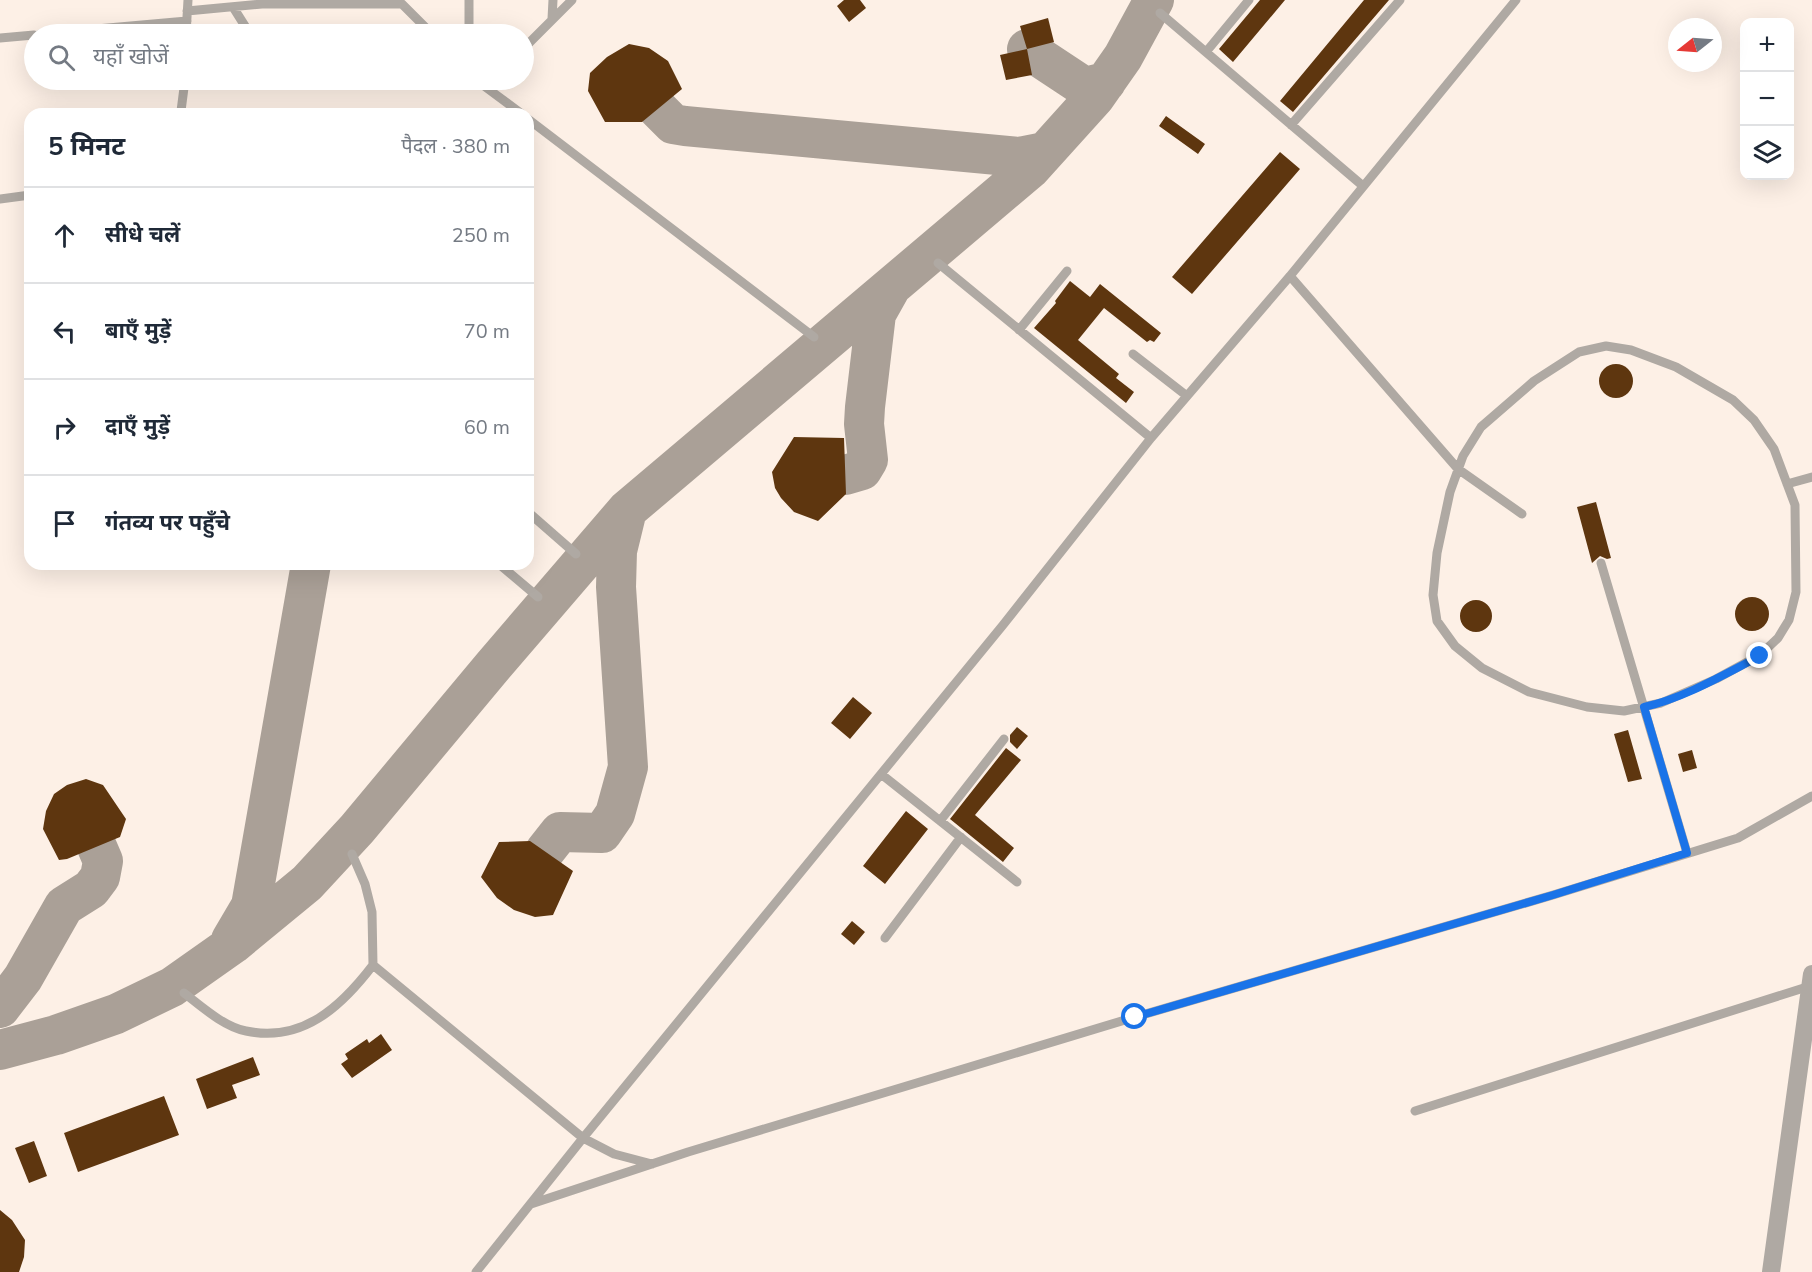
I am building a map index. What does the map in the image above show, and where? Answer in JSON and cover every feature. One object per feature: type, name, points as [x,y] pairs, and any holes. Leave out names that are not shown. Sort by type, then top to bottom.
[{"type":"street","points":[[1771,1272],[1811,980]]},
{"type":"lane","points":[[187,24],[188,0]]},
{"type":"lane","points":[[469,0],[469,24]]},
{"type":"lane","points":[[552,19],[553,0]]},
{"type":"lane","points":[[534,38],[572,0]]},
{"type":"lane","points":[[1206,52],[1249,0]]},
{"type":"lane","points":[[1292,125],[1400,0]]},
{"type":"lane","points":[[476,1272],[1003,625],[1151,438],[1290,276],[1516,0]]},
{"type":"lane","points":[[187,11],[262,4],[402,4],[422,24]]},
{"type":"lane","points":[[233,7],[244,24]]},
{"type":"lane","points":[[1160,13],[1363,186]]},
{"type":"lane","points":[[153,24],[187,21]]},
{"type":"lane","points":[[0,38],[24,36]]},
{"type":"lane","points":[[179,108],[183,90]]},
{"type":"lane","points":[[490,90],[514,108]]},
{"type":"lane","points":[[534,124],[814,337]]},
{"type":"lane","points":[[0,199],[24,196]]},
{"type":"lane","points":[[938,263],[1151,438]]},
{"type":"lane","points":[[1019,330],[1067,270]]},
{"type":"lane","points":[[1290,276],[1458,469],[1521,514]]},
{"type":"lane","points":[[1606,346],[1631,350],[1676,367],[1733,400],[1754,420],[1774,448],[1795,505],[1796,592],[1789,620],[1778,638],[1760,656],[1716,679],[1661,703],[1624,711],[1587,707],[1529,692],[1482,668],[1455,646],[1437,621],[1433,595],[1437,553],[1450,492],[1458,469],[1463,456],[1481,428],[1534,381],[1579,352],[1606,346]]},
{"type":"lane","points":[[1133,354],[1187,396]]},
{"type":"lane","points":[[1787,484],[1812,477]]},
{"type":"lane","points":[[534,517],[576,554]]},
{"type":"lane","points":[[1601,563],[1687,853]]},
{"type":"lane","points":[[506,570],[538,597]]},
{"type":"lane","points":[[940,821],[1004,739]]},
{"type":"lane","points":[[881,774],[1017,882]]},
{"type":"lane","points":[[531,1204],[652,1164],[1124,1020],[1553,895],[1738,838],[1812,796]]},
{"type":"lane","points":[[885,938],[961,837]]},
{"type":"lane","points":[[184,993],[213,1016],[245,1031],[284,1033],[311,1023],[335,1008],[373,965],[372,912],[365,884],[352,854]]},
{"type":"lane","points":[[373,965],[583,1138],[614,1154],[652,1164]]},
{"type":"lane","points":[[1415,1111],[1811,980]]},
{"type":"building","points":[[844,0],[860,0],[866,8],[849,22],[837,6]]},
{"type":"building","points":[[1260,0],[1285,0],[1233,62],[1219,49]]},
{"type":"building","points":[[1364,0],[1389,0],[1293,112],[1280,101]]},
{"type":"building","points":[[1048,18],[1054,42],[1027,49],[1020,26]]},
{"type":"building","points":[[629,44],[649,48],[668,61],[682,89],[642,122],[605,122],[588,91],[590,73],[607,57]]},
{"type":"building","points":[[1027,49],[1032,75],[1006,80],[1000,55]]},
{"type":"building","points":[[1166,116],[1205,144],[1198,154],[1159,126]]},
{"type":"building","points":[[1280,152],[1300,169],[1192,294],[1172,277]]},
{"type":"building","points":[[1070,281],[1090,297],[1100,284],[1161,333],[1154,342],[1150,340],[1147,342],[1104,308],[1078,340],[1119,374],[1116,378],[1134,392],[1126,403],[1034,328],[1056,303],[1055,301]]},
{"type":"building","points":[[1616,364],[1628,369],[1633,381],[1628,393],[1616,398],[1604,393],[1599,381],[1604,369]]},
{"type":"building","points":[[794,437],[844,438],[846,494],[818,521],[794,512],[775,488],[772,472]]},
{"type":"building","points":[[1596,502],[1611,558],[1600,556],[1592,563],[1577,507]]},
{"type":"building","points":[[1752,597],[1764,602],[1769,614],[1764,626],[1752,631],[1740,626],[1735,614],[1740,602]]},
{"type":"building","points":[[1476,600],[1488,604],[1492,616],[1488,628],[1476,632],[1464,628],[1460,616],[1464,604]]},
{"type":"building","points":[[853,697],[872,713],[850,739],[831,723]]},
{"type":"building","points":[[1017,727],[1028,736],[1017,749],[1010,742],[1010,735]]},
{"type":"building","points":[[1628,730],[1642,779],[1628,782],[1614,734]]},
{"type":"building","points":[[1006,748],[1021,760],[975,815],[1014,848],[1003,862],[950,819]]},
{"type":"building","points":[[1692,750],[1697,768],[1683,772],[1678,754]]},
{"type":"building","points":[[86,779],[103,785],[126,819],[120,837],[67,859],[59,860],[43,829],[46,811],[54,794],[67,785]]},
{"type":"building","points":[[906,811],[928,829],[885,884],[863,866]]},
{"type":"building","points":[[530,841],[573,871],[553,915],[535,917],[514,910],[497,898],[481,877],[499,842]]},
{"type":"building","points":[[852,921],[865,932],[854,945],[841,934]]},
{"type":"building","points":[[381,1034],[392,1050],[352,1078],[341,1064],[348,1059],[345,1054],[367,1039],[369,1043]]},
{"type":"building","points":[[253,1057],[260,1075],[232,1085],[237,1098],[207,1109],[196,1079]]},
{"type":"building","points":[[164,1096],[179,1135],[78,1172],[64,1133]]},
{"type":"building","points":[[34,1141],[47,1176],[29,1183],[15,1148]]},
{"type":"building","points":[[0,1210],[12,1220],[25,1240],[24,1257],[19,1272],[0,1272]]},
{"type":"taxiway","points":[[0,1050],[56,1035],[116,1014],[172,987],[233,944],[307,883],[357,829],[627,510],[1030,169],[1095,97],[1123,57],[1154,0]]},
{"type":"taxiway","points":[[1027,49],[1080,84],[1089,86],[1106,82]]},
{"type":"taxiway","points":[[658,109],[673,124],[685,126],[1019,157],[1045,152]]},
{"type":"taxiway","points":[[845,475],[862,470],[868,460],[864,424],[876,314],[890,289]]},
{"type":"taxiway","points":[[545,851],[560,832],[602,833],[615,814],[628,767],[616,587],[617,551],[627,510]]},
{"type":"taxiway","points":[[231,940],[251,906],[310,570]]},
{"type":"taxiway","points":[[0,1008],[23,978],[64,906],[91,889],[100,877],[103,861],[97,847]]},
{"type":"route","points":[[1135,1017],[1553,895],[1687,853],[1644,707],[1661,703],[1716,679],[1760,656]]}]
